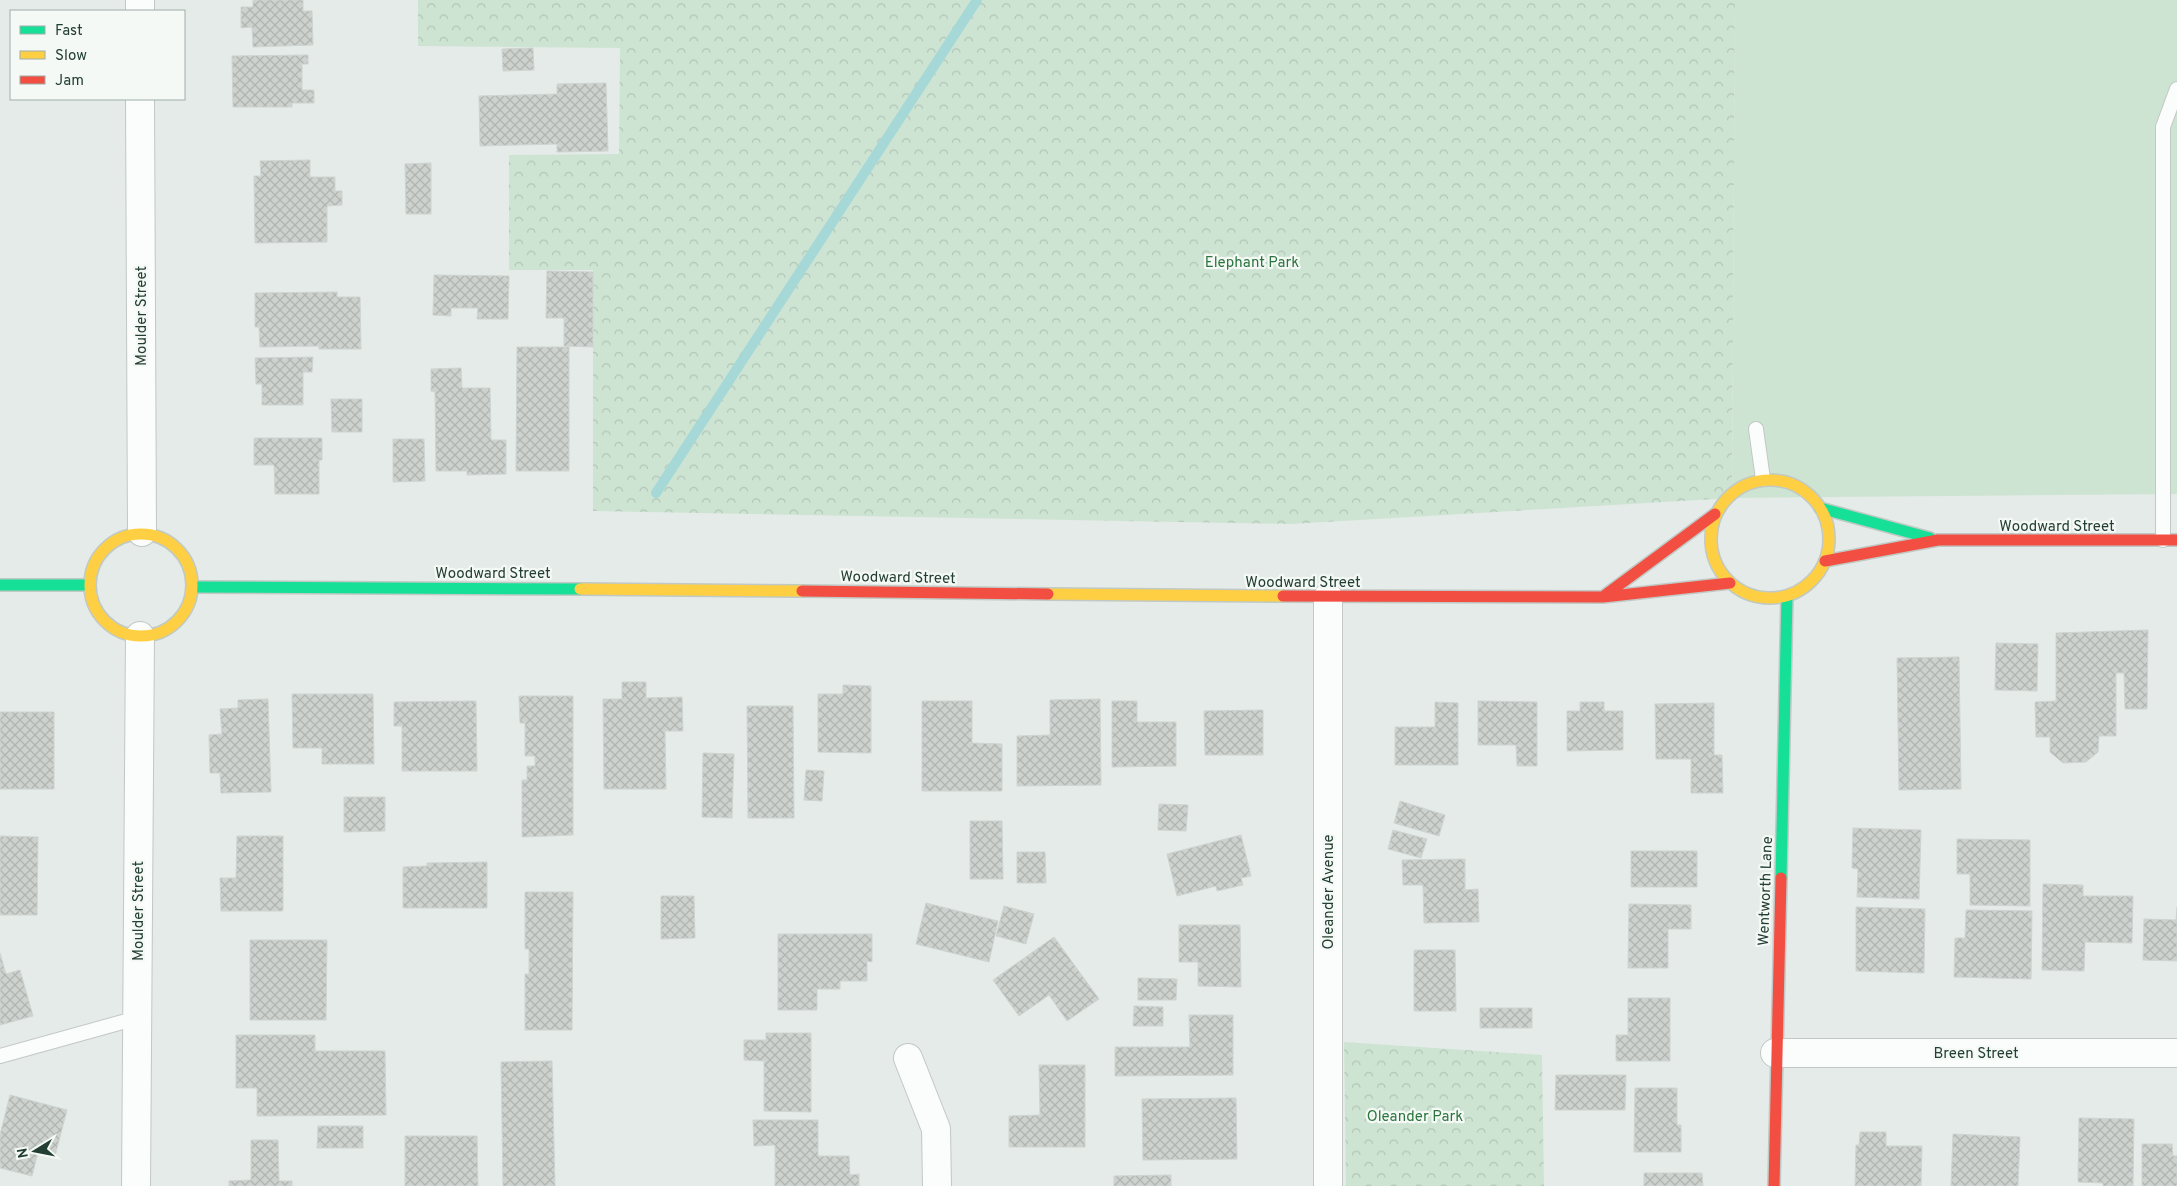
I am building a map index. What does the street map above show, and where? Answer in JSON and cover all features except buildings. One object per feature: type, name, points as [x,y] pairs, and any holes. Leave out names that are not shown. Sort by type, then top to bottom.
[{"type":"street","name":"Moulder Street","points":[[140,100],[142,532]]},
{"type":"street","points":[[1763,479],[1779,480],[1795,485],[1809,495],[1820,508],[1829,533],[1825,561],[1808,584],[1787,596],[1774,599],[1760,598],[1744,593],[1730,583],[1717,567],[1711,547],[1711,530],[1715,514],[1723,501],[1734,491],[1748,483],[1763,479]]},
{"type":"street","name":"Woodward Street","points":[[1820,508],[1938,540]]},
{"type":"street","points":[[1603,597],[1715,514]]},
{"type":"street","points":[[142,532],[158,536],[172,543],[184,556],[191,570],[193,587],[186,609],[171,627],[157,634],[140,636],[126,634],[111,627],[100,616],[92,601],[89,585],[91,569],[99,554],[111,542],[126,535],[142,532]]},
{"type":"street","name":"Woodward Street","points":[[1825,561],[1938,540],[2170,540]]},
{"type":"street","name":"Woodward Street","points":[[193,587],[663,588],[1328,597],[1603,597],[1730,583]]},
{"type":"street","points":[[0,585],[89,585]]},
{"type":"street","name":"Wentworth Lane","points":[[1774,1186],[1775,1053],[1787,596]]},
{"type":"street","name":"Oleander Avenue","points":[[1328,597],[1328,1186]]},
{"type":"street","name":"Moulder Street","points":[[136,1186],[140,636]]},
{"type":"street","name":"Breen Street","points":[[1775,1053],[2177,1054]]},
{"type":"street","points":[[908,1058],[936,1130],[936,1186]]},
{"type":"lane","points":[[2170,540],[2163,127],[2177,89]]},
{"type":"lane","points":[[1756,428],[1763,479]]},
{"type":"lane","points":[[0,1056],[137,1018]]},
{"type":"green space","name":"Elephant Park","points":[[418,0],[1735,0],[1732,498],[1291,524],[593,511],[593,270],[509,270],[509,155],[619,154],[620,48],[418,46]]},
{"type":"green space","points":[[1735,0],[2177,0],[2177,494],[1732,498]]},
{"type":"green space","name":"Oleander Park","points":[[1344,1042],[1542,1055],[1544,1186],[1346,1186]]},
{"type":"waterway","points":[[656,493],[977,0]]},
{"type":"traffic: fast","points":[[1820,508],[1930,538]]},
{"type":"traffic: fast","points":[[0,585],[89,585]]},
{"type":"traffic: fast","points":[[193,587],[580,589]]},
{"type":"traffic: fast","points":[[1781,878],[1787,596]]},
{"type":"traffic: slow","points":[[1770,480],[1793,484],[1812,497],[1825,516],[1829,539],[1825,562],[1812,581],[1793,594],[1770,598],[1747,594],[1728,581],[1715,562],[1711,539],[1715,516],[1728,497],[1747,484],[1770,480]]},
{"type":"traffic: slow","points":[[141,534],[161,537],[170,542],[184,556],[189,565],[192,585],[189,605],[184,614],[170,628],[161,633],[141,636],[121,633],[112,628],[98,614],[93,605],[90,585],[93,565],[98,556],[112,542],[121,537],[141,534]]},
{"type":"traffic: slow","points":[[580,589],[802,591]]},
{"type":"traffic: slow","points":[[1048,594],[1283,596]]},
{"type":"traffic: jam","points":[[1604,596],[1715,514]]},
{"type":"traffic: jam","points":[[1825,561],[1938,540],[2177,540]]},
{"type":"traffic: jam","points":[[1283,596],[1603,597],[1730,583]]},
{"type":"traffic: jam","points":[[802,591],[1048,594]]},
{"type":"traffic: jam","points":[[1774,1186],[1781,878]]}]
